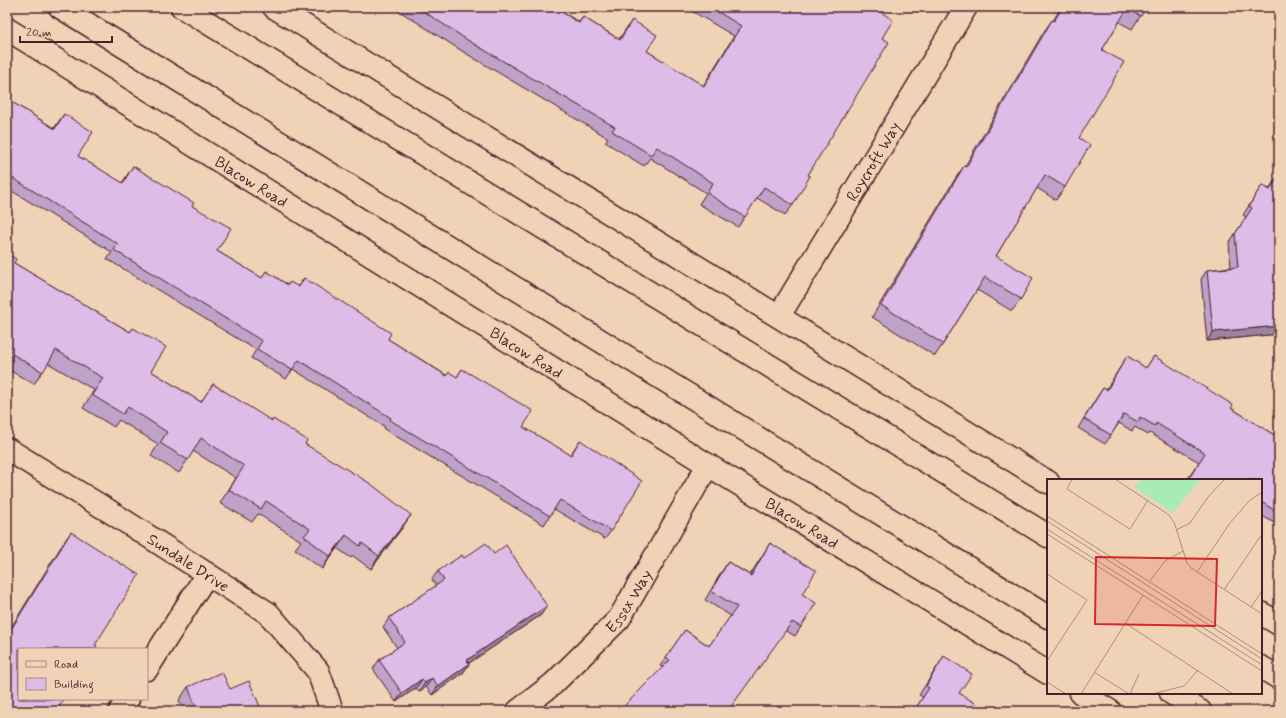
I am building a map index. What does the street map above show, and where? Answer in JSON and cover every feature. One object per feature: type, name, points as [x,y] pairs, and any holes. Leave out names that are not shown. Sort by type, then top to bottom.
[{"type":"street","points":[[60,7],[1047,616]]},
{"type":"street","points":[[182,7],[1047,535]]},
{"type":"street","points":[[274,7],[1047,481]]},
{"type":"street","name":"Roycroft Way","points":[[779,316],[958,10]]},
{"type":"street","name":"Blacow Road","points":[[7,30],[708,465],[1047,672]]},
{"type":"street","name":"Sundale Drive","points":[[7,450],[109,511],[268,613],[318,672],[332,711]]},
{"type":"street","name":"Essex Way","points":[[518,711],[552,684],[619,619],[708,465]]},
{"type":"street","points":[[148,667],[207,574]]},
{"type":"street","points":[[1262,614],[1279,624]]},
{"type":"street","points":[[1262,668],[1279,678]]},
{"type":"street","points":[[1083,694],[1110,711]]},
{"type":"street","points":[[1173,694],[1200,711]]},
{"type":"street","points":[[120,711],[127,700]]},
{"type":"building","points":[[417,7],[554,7],[579,23],[583,17],[620,40],[632,20],[657,35],[647,51],[704,86],[741,26],[710,7],[873,7],[893,20],[882,38],[889,42],[808,175],[810,176],[793,205],[764,187],[745,217],[707,193],[713,183],[657,147],[651,155],[612,131],[615,127],[469,41]]},
{"type":"building","points":[[1063,7],[1146,7],[1141,16],[1127,9],[1102,50],[1124,62],[1079,138],[1090,145],[1065,187],[1045,175],[996,256],[1033,278],[1021,299],[985,277],[943,344],[881,305],[964,166],[966,167],[1052,20],[1054,21]]},
{"type":"building","points":[[7,99],[55,129],[64,114],[93,132],[78,156],[123,183],[133,166],[194,203],[192,206],[231,228],[217,251],[262,278],[266,271],[288,285],[290,282],[299,287],[304,278],[391,333],[388,339],[447,376],[449,372],[457,377],[462,369],[533,411],[523,427],[571,455],[580,440],[642,481],[611,531],[560,500],[550,516],[390,420],[391,418],[299,360],[292,370],[257,349],[262,341],[114,250],[118,244],[11,177],[7,183]]},
{"type":"building","points":[[1279,175],[1279,293],[1273,294],[1279,297],[1279,326],[1213,332],[1207,270],[1238,267],[1235,234],[1252,208],[1249,206],[1262,185],[1270,190]]},
{"type":"building","points":[[7,254],[16,259],[14,263],[130,332],[133,328],[166,347],[151,371],[201,402],[213,384],[272,421],[273,419],[307,440],[305,444],[371,484],[411,515],[379,556],[362,543],[360,546],[346,535],[330,556],[304,536],[310,529],[266,501],[261,509],[229,490],[244,466],[201,438],[188,460],[160,443],[167,432],[128,407],[123,414],[92,395],[103,378],[56,350],[43,372],[7,351]]},
{"type":"building","points":[[1127,356],[1146,368],[1154,356],[1233,405],[1231,408],[1279,438],[1279,513],[1262,503],[1262,479],[1189,479],[1205,453],[1156,423],[1155,426],[1140,417],[1138,422],[1124,414],[1111,435],[1084,419],[1103,388],[1107,390]]},
{"type":"building","points":[[7,493],[12,496],[7,505]]},
{"type":"building","points":[[71,532],[139,575],[95,645],[97,646],[96,648],[18,648],[18,700],[63,700],[57,711],[7,711],[7,636]]},
{"type":"building","points":[[486,543],[494,554],[506,545],[547,606],[467,660],[469,664],[438,686],[432,678],[425,683],[422,679],[402,693],[379,660],[405,642],[389,618],[444,580],[438,571],[462,555],[464,558]]},
{"type":"building","points":[[770,543],[816,571],[802,594],[816,603],[801,627],[792,622],[728,711],[619,711],[670,660],[666,657],[685,630],[709,646],[737,607],[711,591],[728,562],[751,576]]},
{"type":"building","points":[[944,656],[972,674],[959,693],[986,711],[914,711],[929,688],[926,686]]},
{"type":"building","points":[[222,672],[230,689],[249,681],[262,711],[187,711],[196,707],[188,687]]}]
